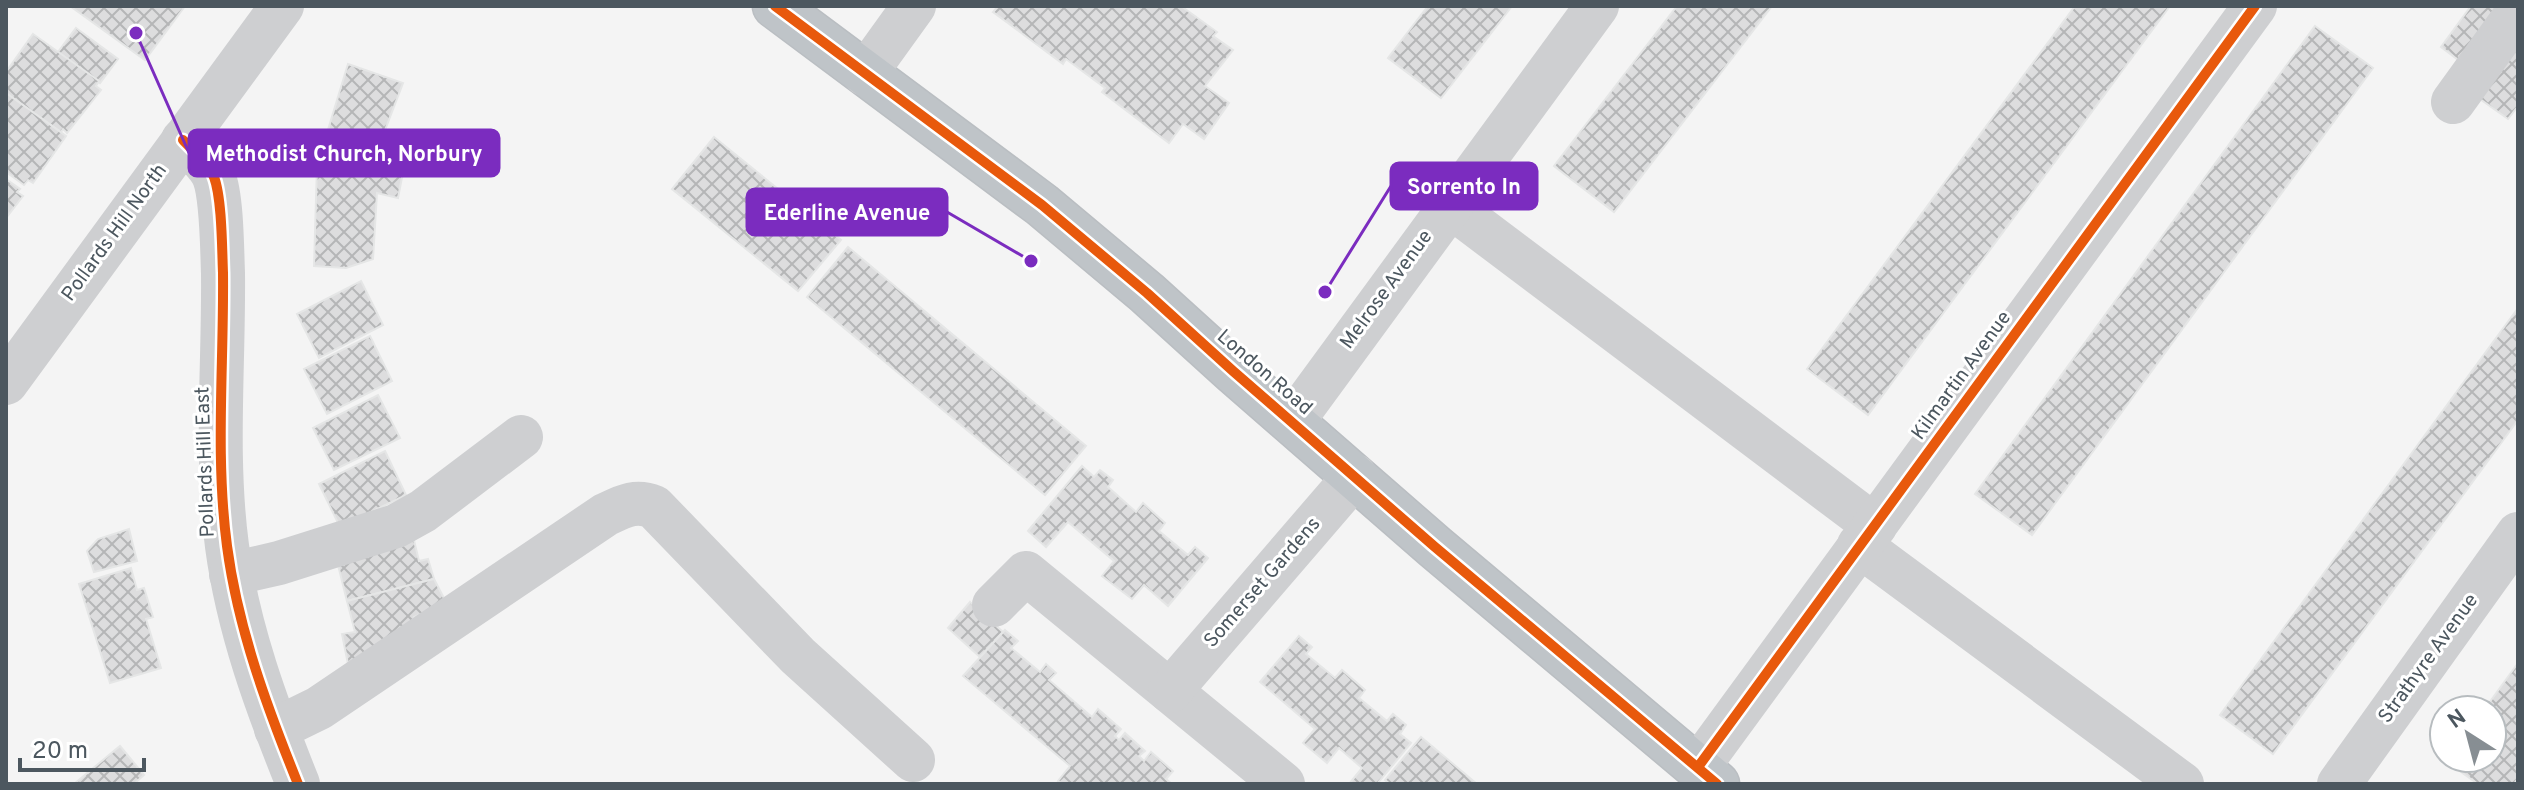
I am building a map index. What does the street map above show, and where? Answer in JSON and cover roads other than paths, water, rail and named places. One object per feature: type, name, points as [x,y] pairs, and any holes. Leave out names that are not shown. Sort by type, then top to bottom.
[{"type":"highway","name":"London Road","points":[[775,6],[1042,205],[1147,293],[1435,547],[1708,775]]},
{"type":"street","name":"Pollards Hill North","points":[[6,383],[282,6]]},
{"type":"street","points":[[865,74],[914,6]]},
{"type":"street","name":"Melrose Avenue","points":[[1293,421],[1597,6]]},
{"type":"street","name":"Kilmartin Avenue","points":[[1708,775],[1867,536],[2255,6]]},
{"type":"street","points":[[2453,102],[2518,12]]},
{"type":"street","name":"Pollards Hill East","points":[[183,140],[215,179],[222,240],[220,460],[223,517],[231,574],[245,635],[298,784]]},
{"type":"street","points":[[1450,206],[1625,340],[1867,536],[2182,784]]},
{"type":"street","points":[[231,574],[279,563],[396,526],[423,511],[521,437]]},
{"type":"street","name":"Somerset Gardens","points":[[1170,691],[1355,476]]},
{"type":"street","points":[[276,729],[319,708],[605,515],[626,505],[643,502],[654,507],[798,656],[913,760]]},
{"type":"street","name":"Strathyre Avenue","points":[[2339,784],[2518,534]]},
{"type":"street","points":[[994,605],[1026,573],[1283,784]]},
{"type":"place","name":"Methodist Church, Norbury","points":[[136,33]]},
{"type":"place","name":"Ederline Avenue","points":[[1031,261]]},
{"type":"place","name":"Sorrento In","points":[[1325,292]]}]
